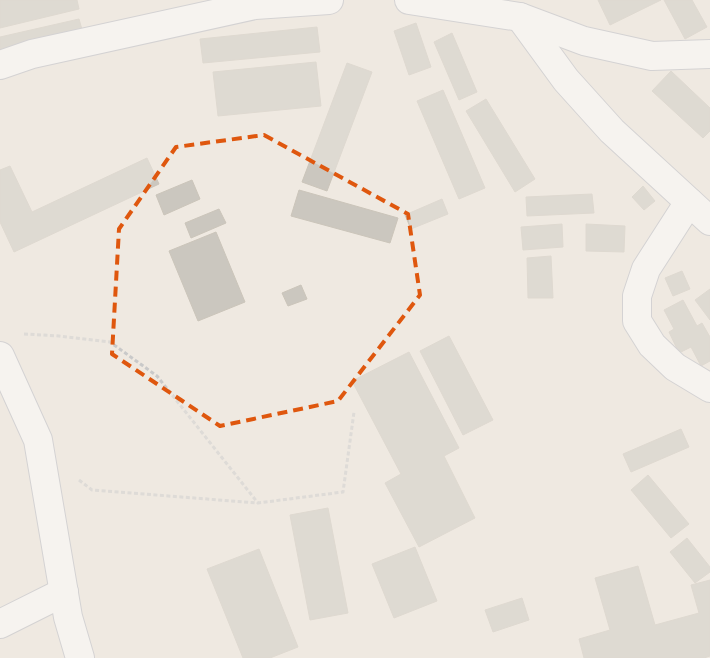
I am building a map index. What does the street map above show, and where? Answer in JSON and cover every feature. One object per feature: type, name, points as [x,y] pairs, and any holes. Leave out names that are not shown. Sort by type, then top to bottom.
[{"type":"street","points":[[0,65],[32,54],[255,5],[329,0]]},
{"type":"street","points":[[409,0],[520,16],[584,42],[652,56],[710,54]]},
{"type":"street","points":[[520,16],[566,80],[612,131],[710,221]]},
{"type":"street","points":[[689,202],[646,270],[637,296],[637,321],[652,345],[675,367],[710,388]]},
{"type":"street","points":[[0,356],[9,403],[38,440],[68,617],[80,658]]},
{"type":"street","points":[[0,624],[64,592]]},
{"type":"path","points":[[20,334],[110,342],[157,376],[258,504]]},
{"type":"path","points":[[40,451],[92,490],[258,504],[343,492],[354,412]]},
{"type":"highlighted area","points":[[264,135],[408,214],[420,295],[338,401],[220,426],[112,354],[119,229],[176,147]]},
{"type":"building","points":[[0,0],[77,0],[79,9],[0,28]]},
{"type":"building","points":[[598,0],[661,0],[610,25]]},
{"type":"building","points":[[664,0],[692,0],[707,27],[685,39]]},
{"type":"building","points":[[79,19],[83,33],[0,53],[0,37]]},
{"type":"building","points":[[416,23],[431,67],[409,75],[394,31]]},
{"type":"building","points":[[317,27],[320,52],[203,63],[200,39]]},
{"type":"building","points":[[452,33],[477,92],[459,100],[434,42]]},
{"type":"building","points":[[316,62],[321,106],[218,116],[213,72]]},
{"type":"building","points":[[347,63],[372,72],[327,191],[302,182]]},
{"type":"building","points":[[671,71],[710,108],[710,131],[703,138],[652,91]]},
{"type":"building","points":[[443,90],[485,188],[459,199],[417,101]]},
{"type":"building","points":[[486,99],[535,179],[515,192],[466,111]]},
{"type":"building","points":[[147,158],[159,184],[14,252],[0,222],[0,170],[10,166],[32,212]]},
{"type":"building","points":[[192,180],[200,199],[164,215],[156,195]]},
{"type":"building","points":[[643,186],[655,201],[644,210],[632,197]]},
{"type":"building","points":[[299,190],[398,218],[390,243],[291,216]]},
{"type":"building","points":[[592,194],[594,213],[527,216],[526,197]]},
{"type":"building","points":[[442,199],[448,214],[411,229],[405,215]]},
{"type":"building","points":[[219,209],[226,223],[191,238],[185,223]]},
{"type":"building","points":[[562,224],[563,247],[523,250],[521,227]]},
{"type":"building","points":[[586,224],[625,226],[624,252],[586,251]]},
{"type":"building","points":[[216,232],[245,302],[198,321],[169,251]]},
{"type":"building","points":[[551,256],[553,298],[528,298],[527,258]]},
{"type":"building","points":[[682,271],[690,289],[673,296],[665,278]]},
{"type":"building","points":[[301,285],[307,299],[288,306],[282,293]]},
{"type":"building","points":[[710,289],[710,320],[695,300]]},
{"type":"building","points":[[683,300],[697,326],[702,323],[710,337],[710,361],[701,366],[691,347],[679,353],[669,332],[674,329],[664,310]]},
{"type":"building","points":[[449,336],[493,420],[463,435],[420,351]]},
{"type":"building","points":[[409,352],[459,448],[444,456],[475,518],[419,547],[385,483],[401,474],[352,381]]},
{"type":"building","points":[[681,429],[689,447],[631,472],[623,454]]},
{"type":"building","points":[[648,475],[689,524],[671,538],[631,490]]},
{"type":"building","points":[[328,508],[348,613],[310,620],[290,515]]},
{"type":"building","points":[[687,538],[710,567],[710,572],[695,583],[670,552]]},
{"type":"building","points":[[415,547],[437,601],[394,618],[372,564]]},
{"type":"building","points":[[259,549],[298,647],[270,658],[243,658],[207,569]]},
{"type":"building","points":[[638,566],[655,625],[699,613],[691,585],[710,580],[710,656],[704,658],[584,658],[579,639],[610,630],[595,578]]},
{"type":"building","points":[[522,598],[529,620],[493,632],[485,610]]}]
